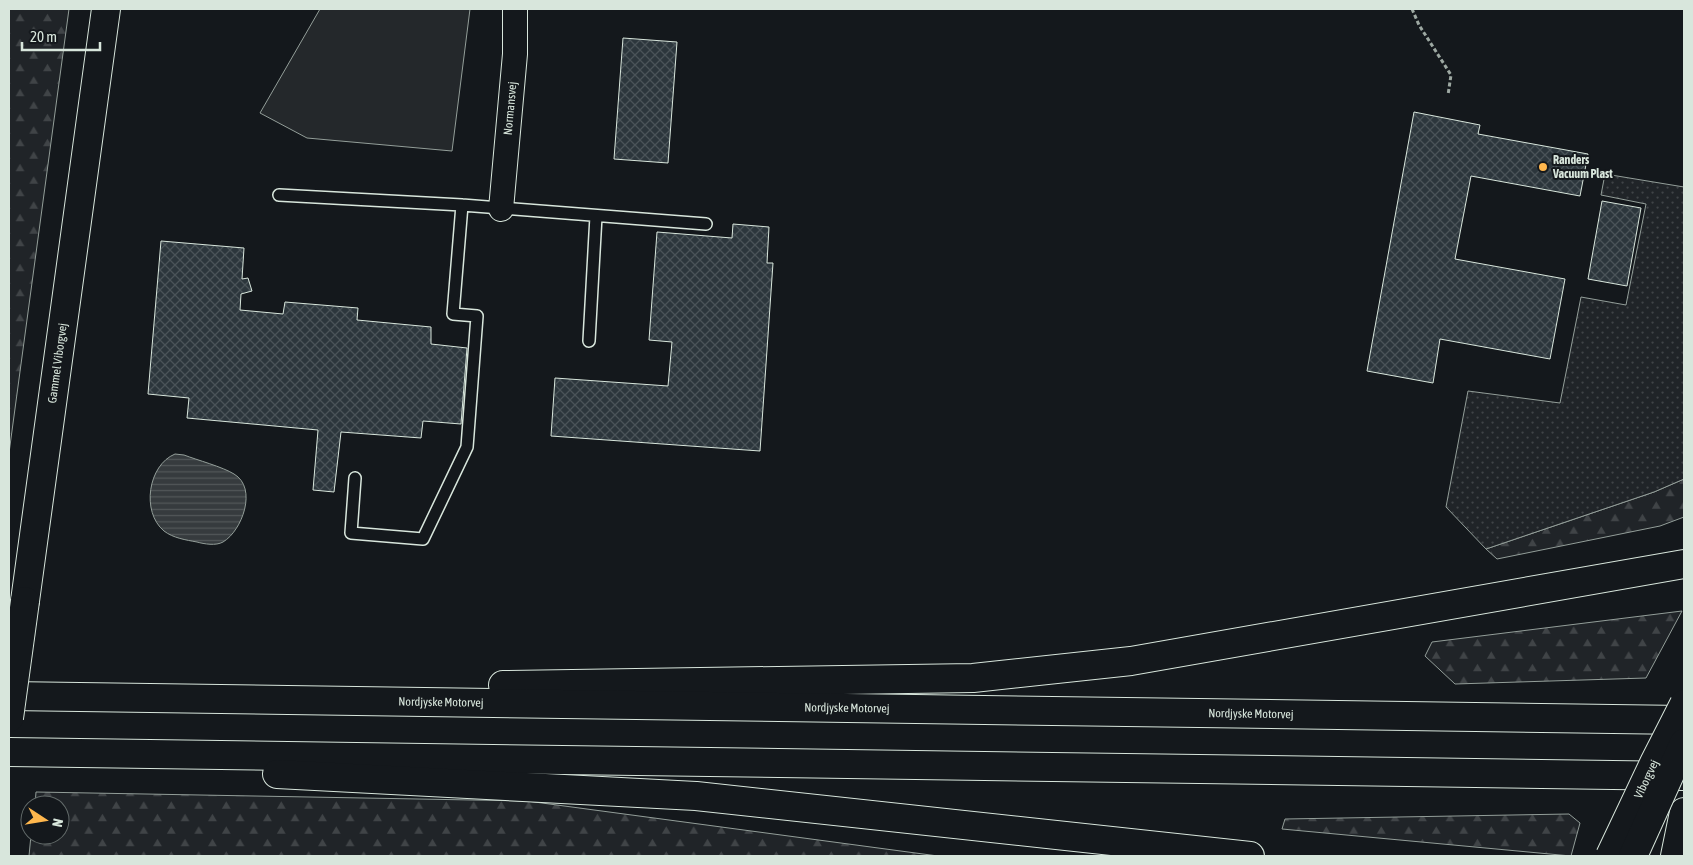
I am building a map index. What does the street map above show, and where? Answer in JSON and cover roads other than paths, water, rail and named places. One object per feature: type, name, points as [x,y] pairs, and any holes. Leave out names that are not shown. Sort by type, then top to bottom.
[{"type":"main road","name":"Gammel Viborgvej","points":[[9,718],[106,9]]},
{"type":"main road","points":[[80,697],[548,684],[973,678],[1131,661],[1684,564]]},
{"type":"main road","name":"Nordjyske Motorvej","points":[[9,696],[1684,720]]},
{"type":"main road","name":"Viborgvej","points":[[1610,856],[1684,704]]},
{"type":"main road","points":[[1633,856],[1684,743]]},
{"type":"main road","points":[[9,754],[1684,776]]},
{"type":"main road","points":[[9,754],[339,778],[696,796],[1246,856]]},
{"type":"main road","points":[[1675,856],[1684,812]]},
{"type":"street","name":"Normansvej","points":[[502,209],[515,54],[515,9]]},
{"type":"lane","points":[[279,195],[706,224]]},
{"type":"lane","points":[[355,478],[351,533],[423,539],[467,447],[477,316],[453,314],[462,206]]},
{"type":"lane","points":[[589,341],[596,216]]},
{"type":"place","name":"Randers Vacuum Plast","points":[[1543,167]]}]
